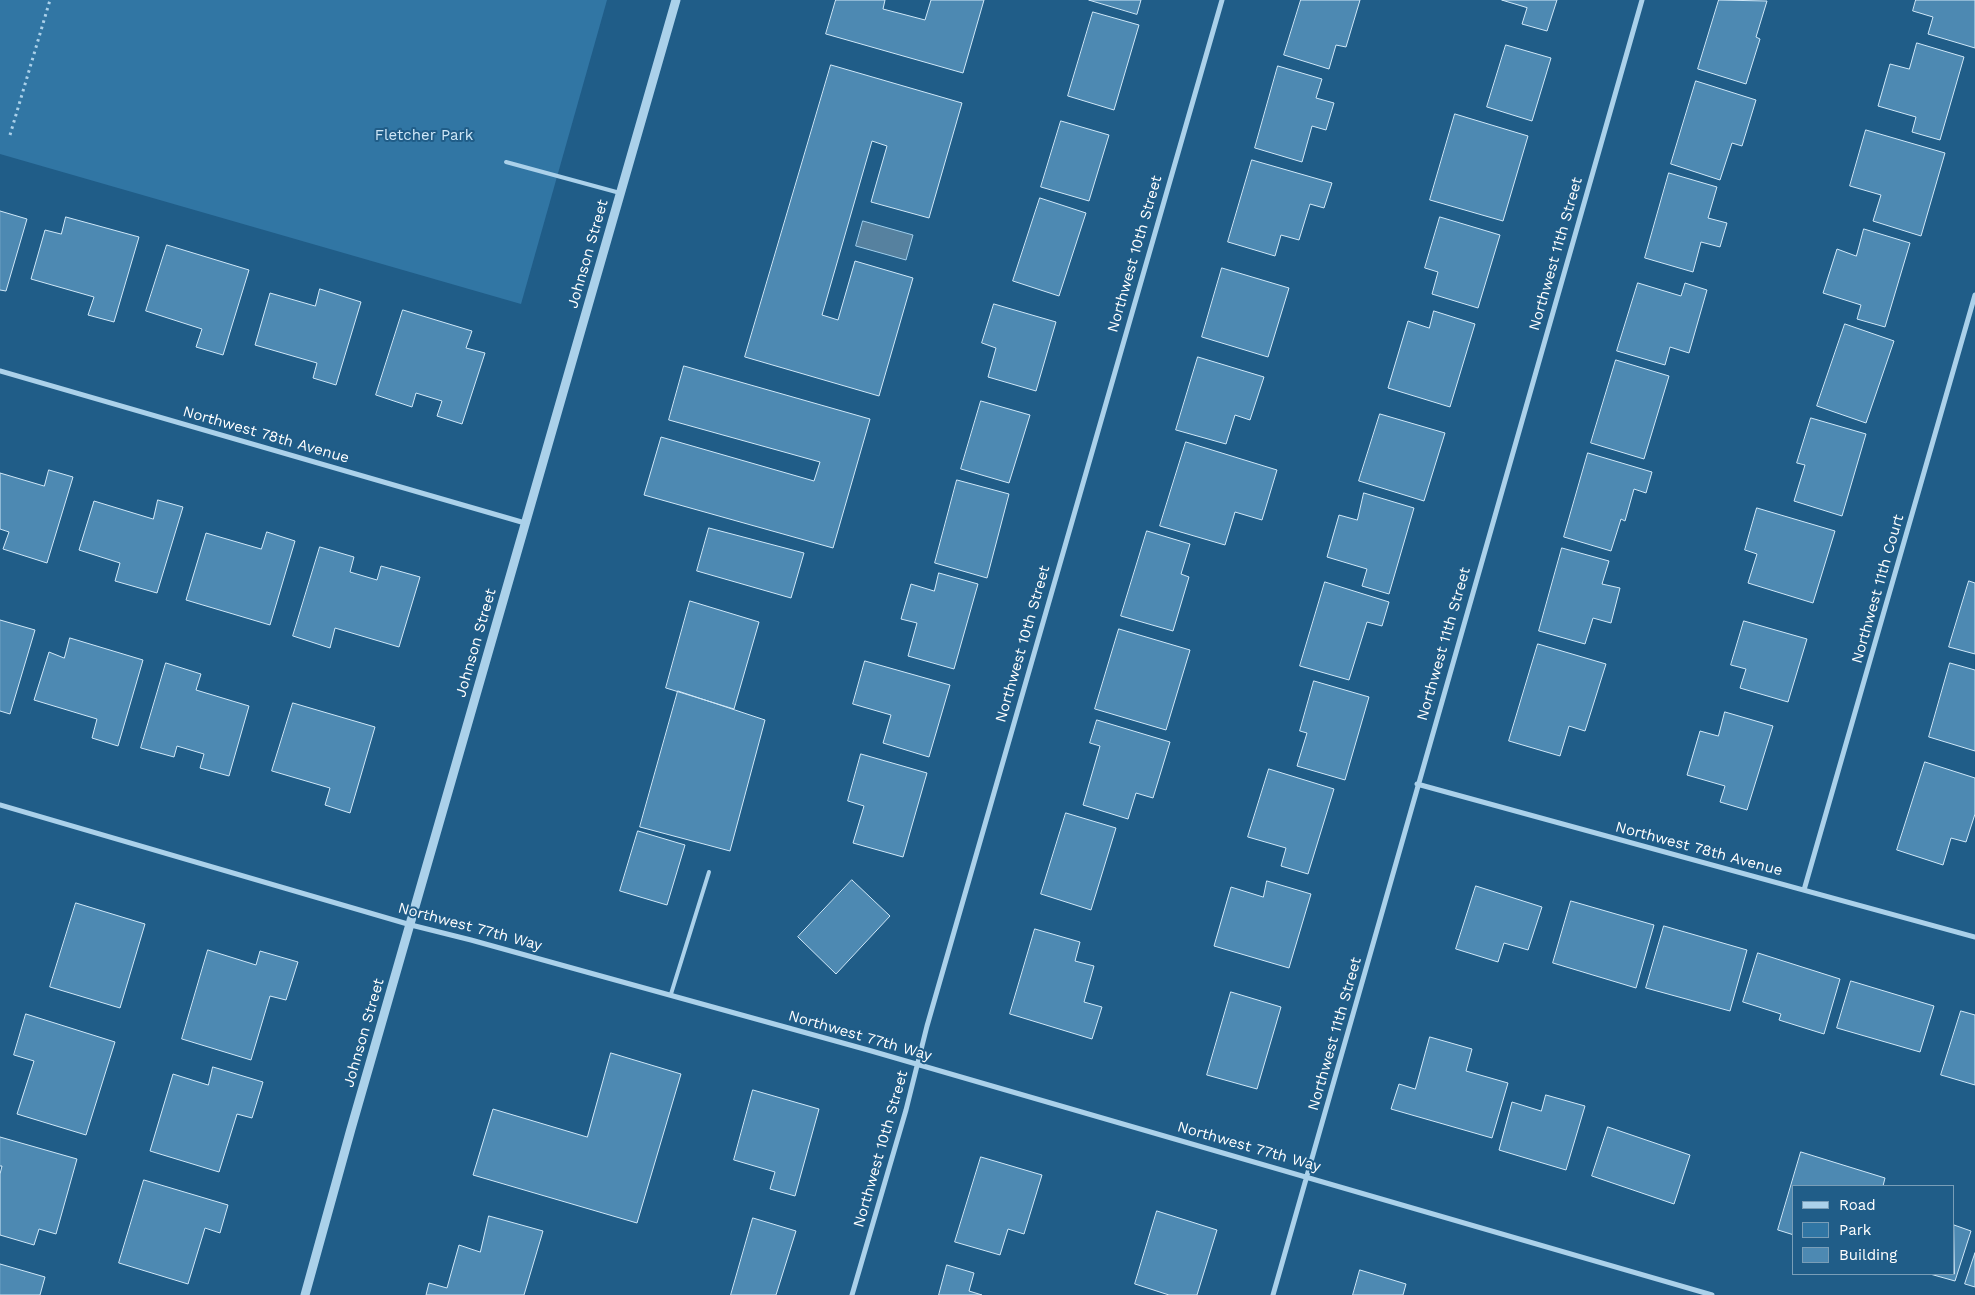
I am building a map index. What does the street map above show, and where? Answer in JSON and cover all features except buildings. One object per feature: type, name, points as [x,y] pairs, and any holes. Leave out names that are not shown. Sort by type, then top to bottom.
[{"type":"street","name":"Johnson Street","points":[[305,1295],[350,1128],[676,0]]},
{"type":"street","name":"Northwest 10th Street","points":[[852,1295],[918,1065],[926,1026],[1222,0]]},
{"type":"street","name":"Northwest 11th Street","points":[[1273,1295],[1417,784],[1642,0]]},
{"type":"street","name":"Northwest 11th Court","points":[[1804,890],[1975,295]]},
{"type":"street","name":"Northwest 78th Avenue","points":[[0,371],[524,522]]},
{"type":"street","name":"Northwest 78th Avenue","points":[[1417,784],[1975,937]]},
{"type":"street","name":"Northwest 77th Way","points":[[0,805],[410,925],[671,994],[1307,1177],[1697,1293],[1712,1295]]},
{"type":"lane","points":[[506,162],[620,193]]},
{"type":"lane","points":[[671,994],[709,872]]},
{"type":"path","points":[[10,134],[50,0]]},
{"type":"green space","name":"Fletcher Park","points":[[0,0],[607,0],[521,304],[0,154]]},
{"type":"shaded area","points":[[863,221],[913,235],[906,260],[856,246]]}]
